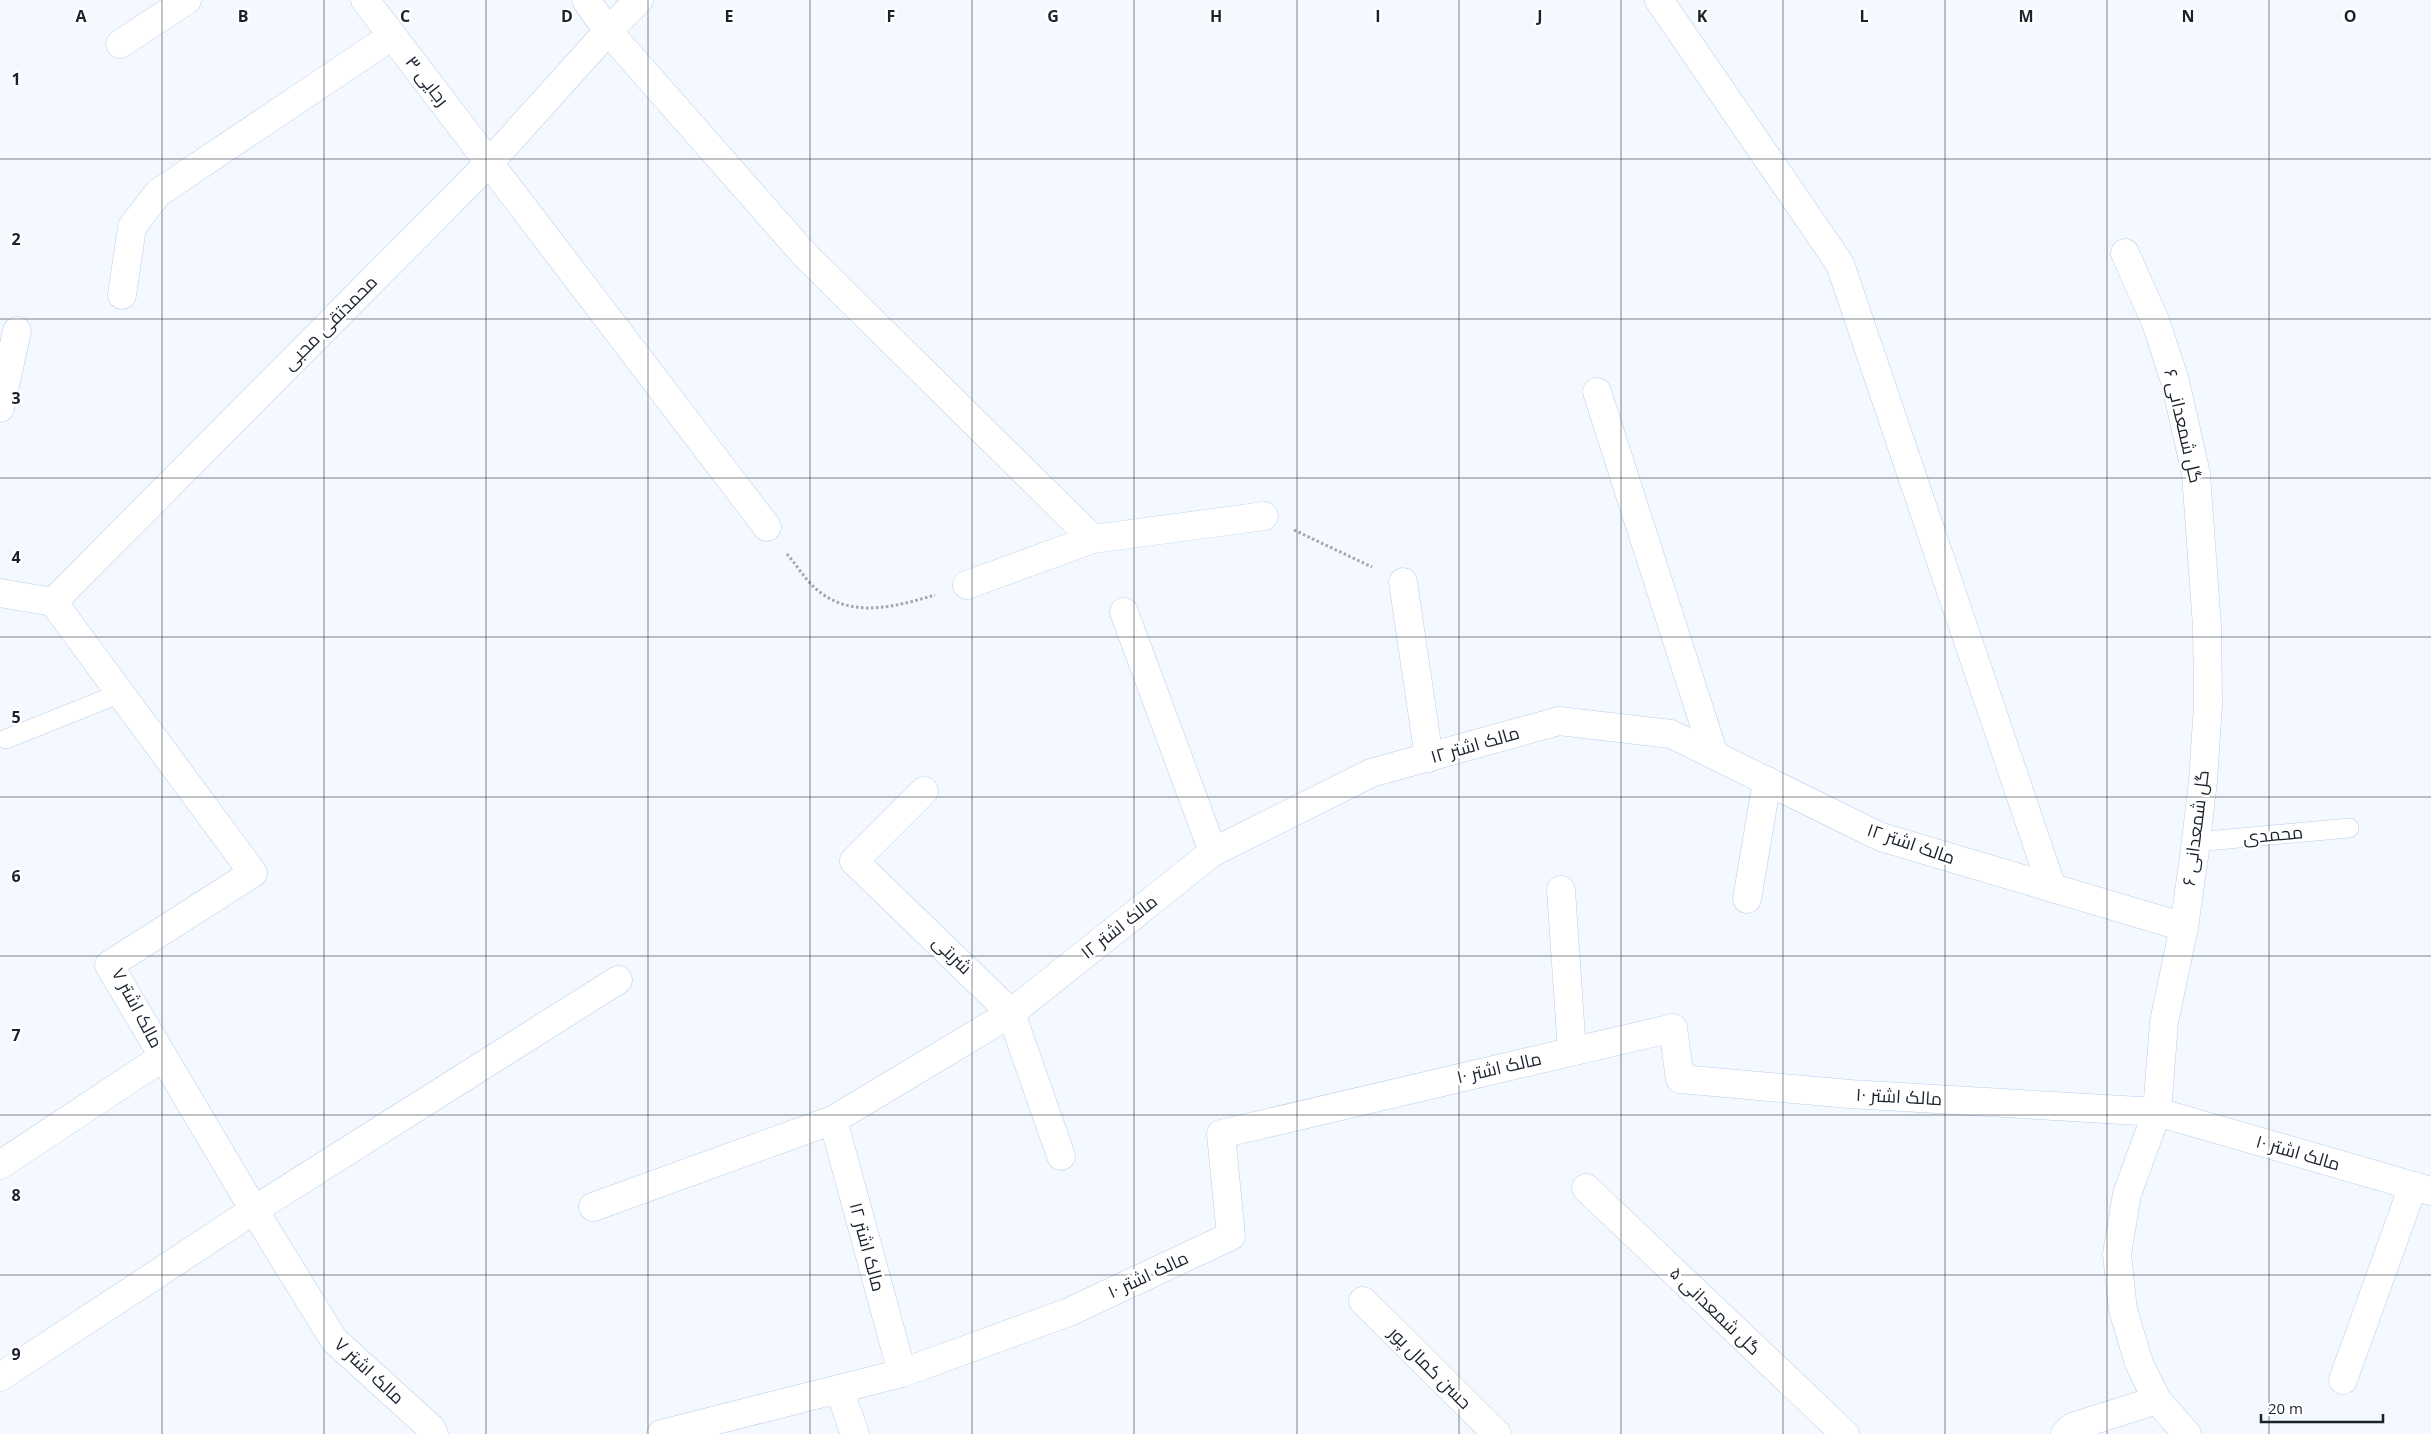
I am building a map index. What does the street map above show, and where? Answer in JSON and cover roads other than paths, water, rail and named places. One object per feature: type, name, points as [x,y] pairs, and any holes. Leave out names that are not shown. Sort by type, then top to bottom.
[{"type":"street","points":[[120,44],[187,0]]},
{"type":"street","name":"رجایی ۳","points":[[365,0],[767,527]]},
{"type":"street","points":[[586,0],[608,31],[805,255],[1093,539]]},
{"type":"street","name":"محمدتقی محبی","points":[[53,602],[490,162],[608,31],[639,0]]},
{"type":"street","points":[[1659,0],[1840,264],[2052,888]]},
{"type":"street","points":[[122,295],[132,227],[158,193],[392,36]]},
{"type":"street","name":"گل شمعدانی ۶","points":[[2125,253],[2156,323],[2175,381],[2196,474],[2207,626],[2208,685],[2203,781],[2184,927],[2164,1022],[2157,1112],[2127,1194],[2117,1254],[2122,1310],[2139,1363],[2157,1400],[2187,1434]]},
{"type":"street","points":[[0,408],[17,331]]},
{"type":"street","points":[[1597,392],[1714,755]]},
{"type":"street","points":[[967,585],[1093,539],[1264,516]]},
{"type":"street","points":[[1404,582],[1430,758]]},
{"type":"street","points":[[0,593],[53,602]]},
{"type":"street","name":"مالک اشتر ۷","points":[[53,602],[253,872],[109,965],[254,1210],[334,1340],[431,1428],[434,1434]]},
{"type":"street","points":[[1124,612],[1213,852]]},
{"type":"street","name":"مالک اشتر ۱۲","points":[[593,1207],[834,1120],[1011,1012],[1213,852],[1372,773],[1559,721],[1670,734],[1881,837],[2184,927]]},
{"type":"street","points":[[1747,899],[1767,781]]},
{"type":"street","name":"شربتی","points":[[924,791],[854,861],[1011,1012],[1061,1156]]},
{"type":"street","points":[[1561,890],[1572,1051]]},
{"type":"street","points":[[0,1377],[254,1210],[618,980]]},
{"type":"street","name":"مالک اشتر ۱۰","points":[[661,1434],[902,1373],[1069,1312],[1231,1236],[1221,1134],[1673,1028],[1680,1078],[1850,1094],[2157,1112],[2422,1189]]},
{"type":"street","points":[[0,1165],[163,1057]]},
{"type":"street","name":"مالک اشتر ۱۲","points":[[834,1120],[902,1373]]},
{"type":"street","name":"گل شمعدانی ۵","points":[[1586,1188],[1845,1434]]},
{"type":"street","points":[[2343,1380],[2422,1189]]},
{"type":"street","name":"حسن کمال پور","points":[[1363,1301],[1492,1432]]},
{"type":"street","points":[[839,1389],[855,1434]]},
{"type":"street","points":[[2065,1434],[2072,1427],[2157,1400]]},
{"type":"lane","points":[[6,739],[121,693]]},
{"type":"lane","name":"محمدی","points":[[2196,842],[2349,828]]}]
